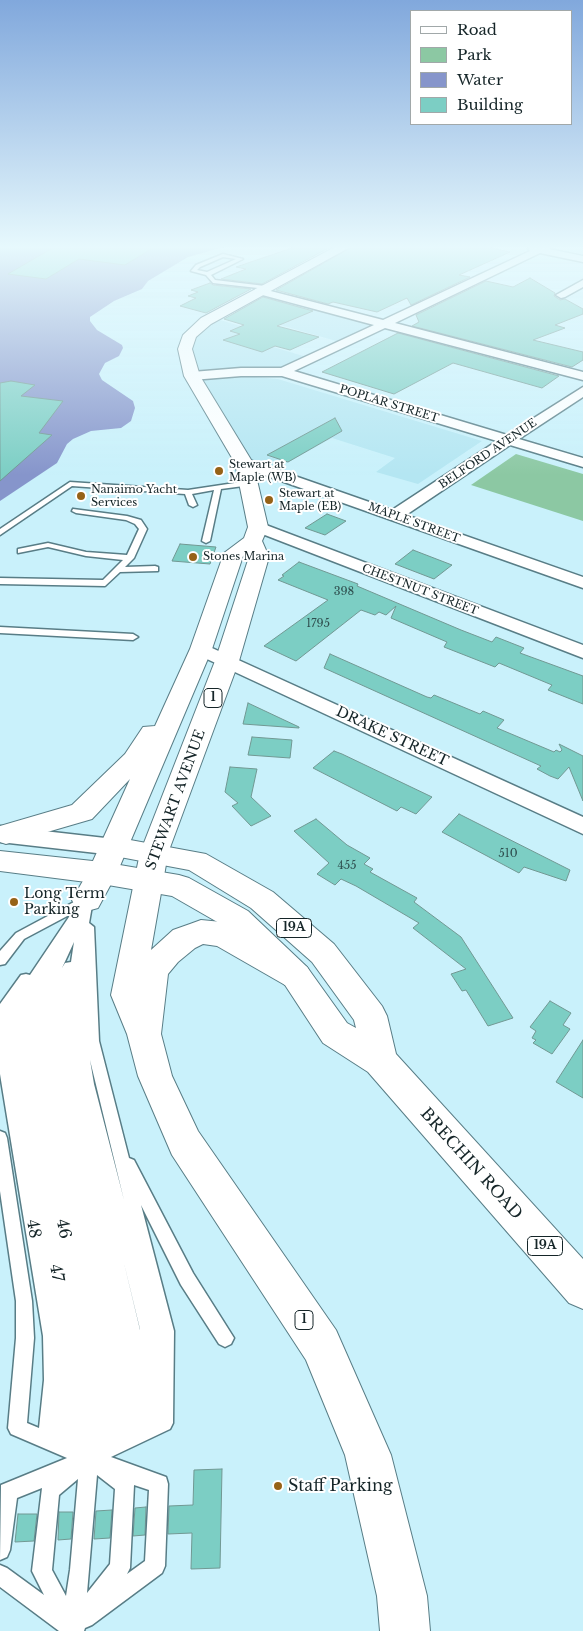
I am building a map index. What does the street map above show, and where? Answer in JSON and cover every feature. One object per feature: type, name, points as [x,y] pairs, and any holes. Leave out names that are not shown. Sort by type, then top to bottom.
[{"type":"main road","name":"STEWART AVENUE","points":[[144,1034],[127,995],[150,867],[228,661],[259,557],[244,464],[192,376],[184,349],[190,335],[205,322]]},
{"type":"main road","name":"1","points":[[86,900],[102,874],[201,650],[234,553],[255,534]]},
{"type":"main road","points":[[2,843],[82,812],[134,760],[188,680]]},
{"type":"main road","name":"BRECHIN ROAD","points":[[2,843],[102,874],[196,861],[262,900],[323,953],[370,1016],[380,1061]]},
{"type":"main road","name":"BRECHIN ROAD","points":[[114,847],[237,919],[296,976],[335,1033],[380,1061],[583,1289]]},
{"type":"main road","points":[[144,1034],[153,971],[167,953],[184,939],[202,932],[222,934],[246,945],[296,976]]},
{"type":"main road","name":"1","points":[[144,1034],[155,1076],[185,1143],[321,1345],[368,1456],[402,1596],[405,1631]]},
{"type":"street","points":[[377,322],[583,376]]},
{"type":"street","points":[[282,372],[388,322]]},
{"type":"street","name":"POPLAR STREET","points":[[192,376],[241,372],[282,372],[583,463]]},
{"type":"street","name":"BELFORD AVENUE","points":[[394,516],[583,391]]},
{"type":"street","name":"MAPLE STREET","points":[[244,464],[583,584]]},
{"type":"street","name":"CHESTNUT STREET","points":[[255,534],[583,652]]},
{"type":"street","name":"DRAKE STREET","points":[[201,650],[583,826]]},
{"type":"street","points":[[2,843],[114,847]]},
{"type":"lane","points":[[0,533],[70,484],[188,492],[248,483]]},
{"type":"lane","points":[[206,542],[218,488]]},
{"type":"lane","points":[[188,492],[193,505]]},
{"type":"lane","points":[[0,581],[105,583],[130,558],[143,529],[138,522],[126,518],[76,511]]},
{"type":"lane","points":[[21,550],[48,545],[86,554],[130,558]]},
{"type":"lane","points":[[118,570],[155,569]]},
{"type":"lane","points":[[0,630],[133,637]]},
{"type":"lane","points":[[0,960],[20,936],[86,900]]},
{"type":"lane","points":[[0,1014],[86,900]]},
{"type":"lane","points":[[71,1631],[81,1560],[88,1458],[98,1425],[118,1377],[115,1331],[39,1035],[86,900]]},
{"type":"lane","points":[[39,1035],[86,900]]},
{"type":"lane","points":[[39,1035],[86,900]]},
{"type":"lane","points":[[39,1035],[86,900]]},
{"type":"lane","points":[[0,1550],[8,1492],[164,1423],[165,1331],[92,1041],[86,900]]},
{"type":"lane","points":[[39,1035],[87,1084],[149,1329],[98,1425],[88,1458],[50,1490],[42,1571],[71,1631]]},
{"type":"lane","name":"47","points":[[39,1035],[67,1335],[69,1379],[98,1425]]},
{"type":"lane","points":[[0,1138],[24,1301],[25,1338],[17,1428],[88,1458],[159,1484],[155,1566],[71,1631]]},
{"type":"lane","points":[[118,1144],[187,1279],[225,1338]]},
{"type":"lane","points":[[88,1458],[98,1425]]},
{"type":"lane","points":[[88,1458],[98,1425]]},
{"type":"lane","points":[[71,1631],[120,1568],[125,1486],[88,1458]]},
{"type":"lane","points":[[0,1575],[71,1631]]},
{"type":"shaded area","points":[[208,322],[227,322],[265,333],[250,340],[310,358],[281,372],[194,374],[188,348],[192,335]]},
{"type":"shaded area","points":[[270,322],[375,322],[382,324],[343,343]]},
{"type":"shaded area","points":[[243,376],[278,379],[482,441],[418,484],[376,472],[395,458],[332,438],[271,472],[247,463],[202,380]]},
{"type":"green space","points":[[516,454],[583,474],[583,521],[471,485]]},
{"type":"water","points":[[0,322],[91,322],[97,330],[122,345],[123,348],[119,356],[105,363],[99,374],[102,380],[133,401],[135,408],[131,421],[121,428],[91,431],[73,439],[67,444],[57,463],[0,501]]},
{"type":"building","points":[[234,322],[286,322],[277,326],[319,337],[290,350],[275,346],[262,352],[223,340],[240,334],[230,331],[244,325]]},
{"type":"building","points":[[419,322],[562,322],[555,325],[565,328],[533,340],[583,352],[583,360],[572,367],[412,326]]},
{"type":"building","points":[[398,333],[559,376],[542,388],[453,363],[394,394],[322,372]]},
{"type":"building","points":[[11,381],[35,385],[21,396],[63,401],[39,433],[52,435],[0,481],[0,383]]},
{"type":"building","points":[[335,418],[342,431],[288,462],[267,455]]},
{"type":"building","points":[[327,514],[346,521],[325,535],[305,528]]},
{"type":"building","name":"Stones Marina","points":[[180,544],[216,547],[210,564],[172,561]]},
{"type":"building","points":[[413,550],[452,565],[434,579],[395,564]]},
{"type":"building","points":[[299,562],[358,584],[357,586],[492,642],[496,637],[524,648],[520,653],[583,676],[583,704],[548,690],[552,685],[499,663],[495,667],[444,647],[447,642],[391,618],[396,606],[386,615],[379,612],[375,615],[361,610],[296,661],[264,646],[328,600],[278,580]]},
{"type":"building","points":[[330,654],[427,697],[431,698],[434,695],[480,714],[483,711],[504,720],[497,728],[554,752],[562,750],[559,744],[583,756],[583,801],[569,767],[558,779],[550,776],[537,769],[541,766],[324,668]]},
{"type":"building","points":[[248,703],[299,727],[299,728],[243,724]]},
{"type":"building","points":[[252,737],[292,740],[290,758],[248,755]]},
{"type":"building","points":[[334,751],[432,797],[416,814],[401,807],[397,811],[313,768]]},
{"type":"building","points":[[230,767],[257,769],[251,797],[271,816],[251,826],[232,806],[238,803],[225,792]]},
{"type":"building","points":[[459,814],[570,870],[566,881],[524,867],[519,873],[442,832]]},
{"type":"building","points":[[316,819],[347,845],[370,858],[364,864],[373,869],[370,872],[417,898],[414,902],[461,937],[513,1018],[488,1026],[466,990],[462,991],[451,974],[466,969],[413,928],[419,923],[356,886],[341,879],[335,885],[317,874],[329,863],[294,831]]},
{"type":"building","points":[[550,1001],[571,1013],[563,1025],[570,1029],[552,1054],[533,1043],[536,1040],[532,1038],[536,1031],[530,1027]]},
{"type":"building","points":[[583,1040],[583,1098],[556,1082]]},
{"type":"building","points":[[222,1469],[220,1568],[191,1569],[192,1533],[168,1534],[169,1506],[193,1505],[194,1470]]},
{"type":"building","points":[[146,1507],[145,1535],[133,1536],[135,1508]]},
{"type":"building","points":[[112,1510],[110,1538],[94,1539],[96,1511]]},
{"type":"building","points":[[59,1512],[73,1512],[71,1539],[58,1540]]},
{"type":"building","points":[[18,1514],[37,1514],[34,1541],[15,1542]]},
{"type":"place","name":"Stewart at Maple (WB)","points":[[219,471]]},
{"type":"place","name":"Nanaimo Yacht Services","points":[[81,496]]},
{"type":"place","name":"Stewart at Maple (EB)","points":[[269,500]]},
{"type":"place","name":"Stones Marina","points":[[193,557]]},
{"type":"place","name":"Long Term Parking","points":[[14,902]]},
{"type":"place","name":"Staff Parking","points":[[278,1486]]}]
